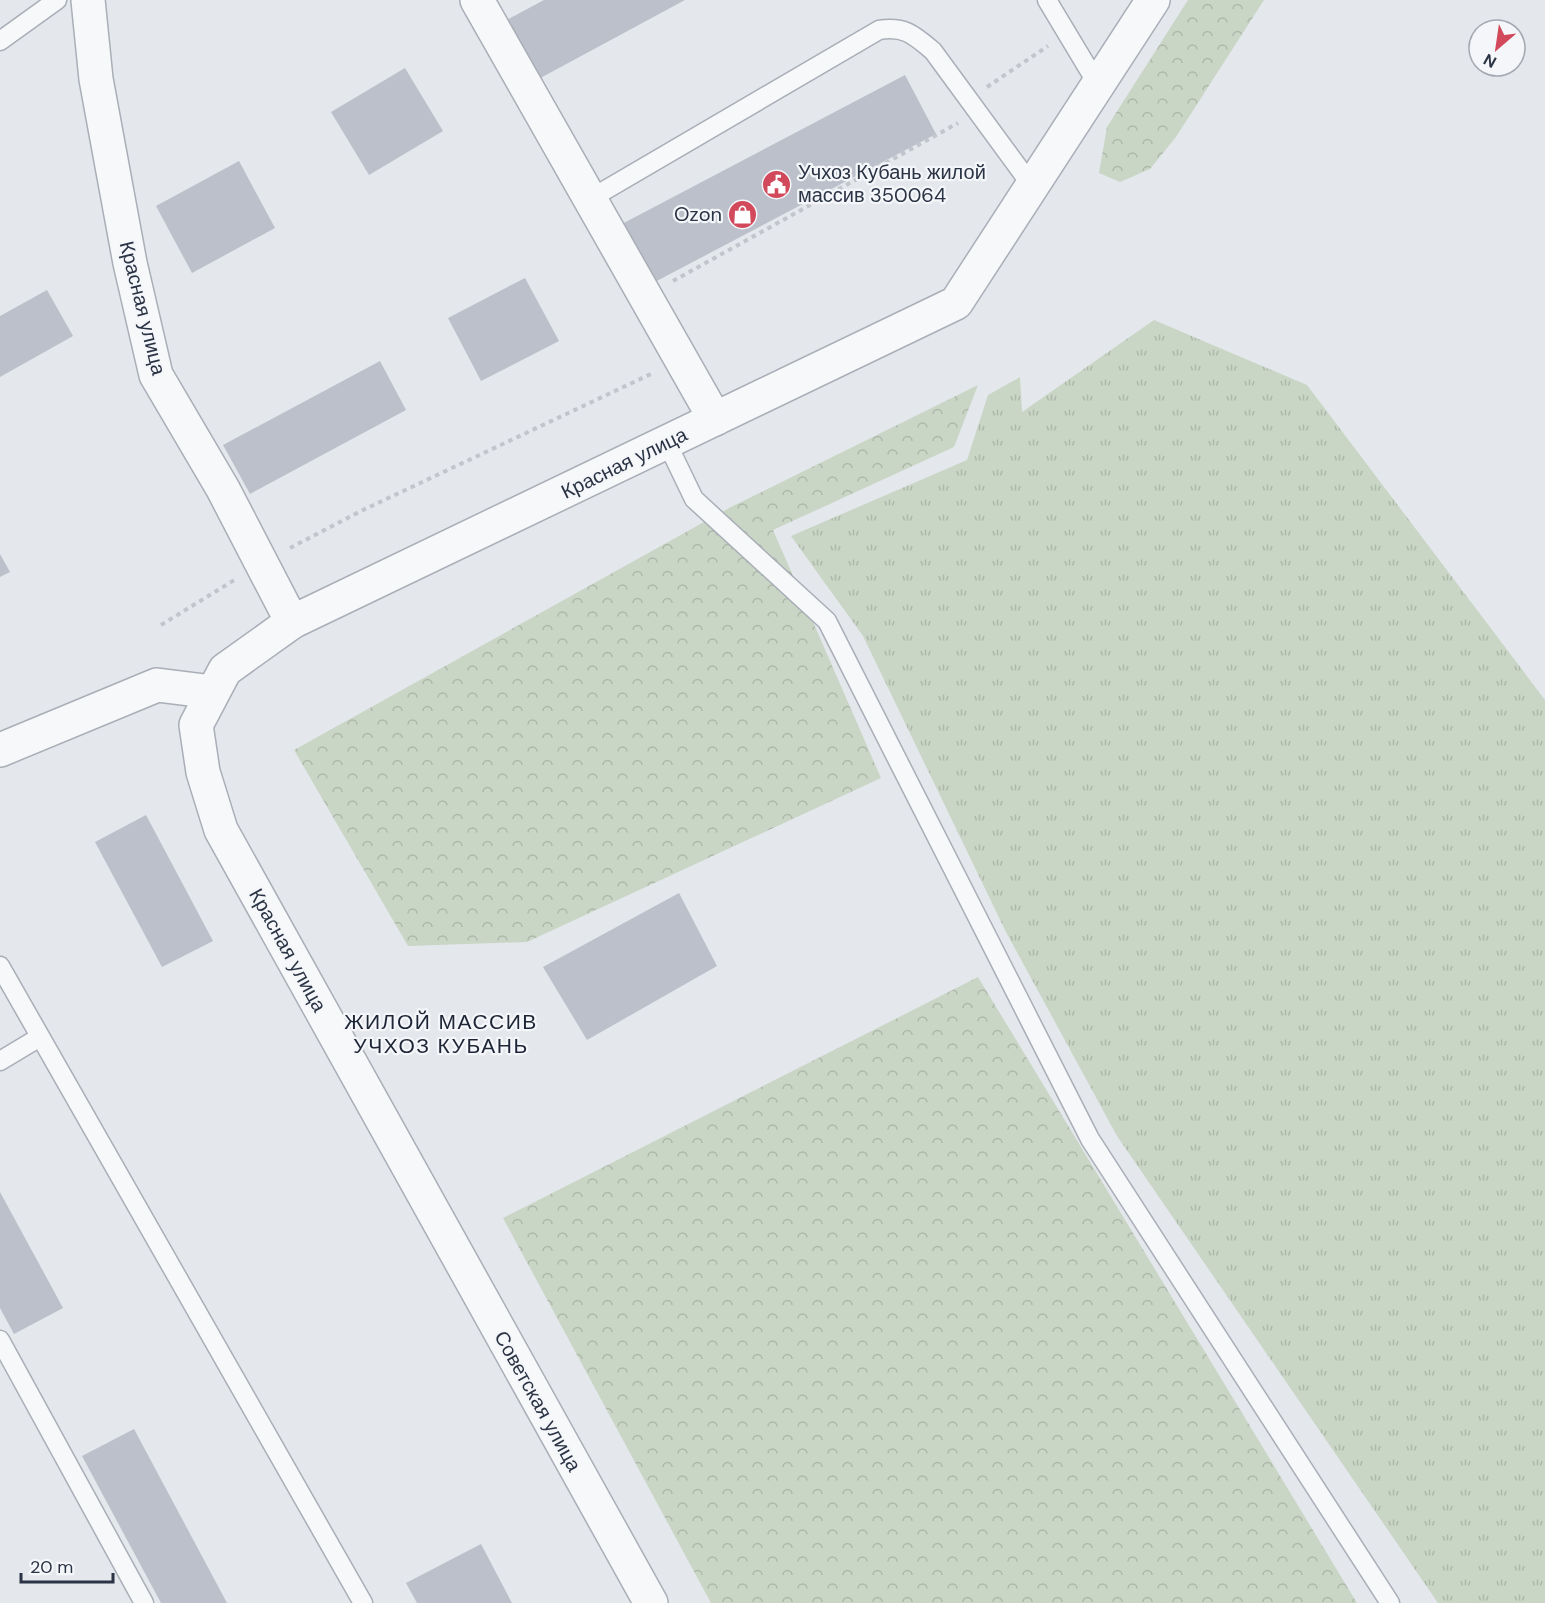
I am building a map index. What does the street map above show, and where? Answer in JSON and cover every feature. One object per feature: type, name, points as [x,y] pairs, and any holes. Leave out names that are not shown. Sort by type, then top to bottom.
[{"type":"street","name":"Красная улица","points":[[88,0],[96,79],[127,252],[156,375],[223,489],[292,622]]},
{"type":"street","points":[[477,0],[715,419]]},
{"type":"street","points":[[1032,186],[1153,0]]},
{"type":"street","name":"Красная улица","points":[[426,1198],[221,830],[203,772],[196,725],[225,670],[292,622],[956,303],[1032,186]]},
{"type":"street","points":[[0,750],[158,685],[213,692]]},
{"type":"street","name":"Советская улица","points":[[426,1198],[651,1603]]},
{"type":"lane","points":[[0,41],[57,0]]},
{"type":"lane","points":[[1047,0],[1098,85]]},
{"type":"lane","points":[[590,199],[879,30],[894,28],[915,36],[933,51],[1032,186]]},
{"type":"lane","points":[[667,443],[694,499],[827,621],[1090,1139],[1390,1603]]},
{"type":"lane","points":[[0,966],[363,1603]]},
{"type":"lane","points":[[0,1061],[40,1037]]},
{"type":"lane","points":[[0,1340],[144,1603]]},
{"type":"green space","points":[[1188,0],[1264,0],[1176,137],[1150,169],[1120,182],[1099,173],[1107,127]]},
{"type":"green space","points":[[1154,320],[1307,385],[1545,700],[1545,1603],[1438,1603],[1117,1136],[1006,932],[863,636],[791,536],[967,460],[988,395],[1020,377],[1022,412]]},
{"type":"green space","points":[[978,385],[954,447],[773,530],[881,778],[527,942],[408,946],[294,750],[731,507]]},
{"type":"green space","points":[[978,977],[1357,1603],[711,1603],[503,1218]]},
{"type":"building","points":[[544,0],[685,0],[533,82],[501,23]]},
{"type":"building","points":[[405,68],[443,131],[369,175],[331,112]]},
{"type":"building","points":[[905,75],[936,134],[651,284],[620,225]]},
{"type":"building","points":[[239,161],[275,228],[192,273],[156,206]]},
{"type":"building","points":[[525,278],[559,341],[481,381],[448,318]]},
{"type":"building","points":[[47,290],[73,336],[0,377],[0,316]]},
{"type":"building","points":[[380,361],[406,410],[250,494],[223,445]]},
{"type":"building","points":[[0,554],[10,572],[0,577]]},
{"type":"building","points":[[146,815],[213,941],[162,967],[95,842]]},
{"type":"building","points":[[679,893],[717,966],[587,1040],[543,967]]},
{"type":"building","points":[[0,1192],[63,1308],[14,1334],[0,1308]]},
{"type":"building","points":[[134,1429],[227,1603],[161,1603],[82,1456]]},
{"type":"building","points":[[481,1544],[512,1603],[417,1603],[406,1583]]},
{"type":"place","name":"Учхоз Кубань жилой массив 350064","points":[[777,184]]},
{"type":"place","name":"Ozon","points":[[743,214]]},
{"type":"district","name":"ЖИЛОЙ МАССИВ УЧХОЗ КУБАНЬ","points":[[441,1034]]}]
